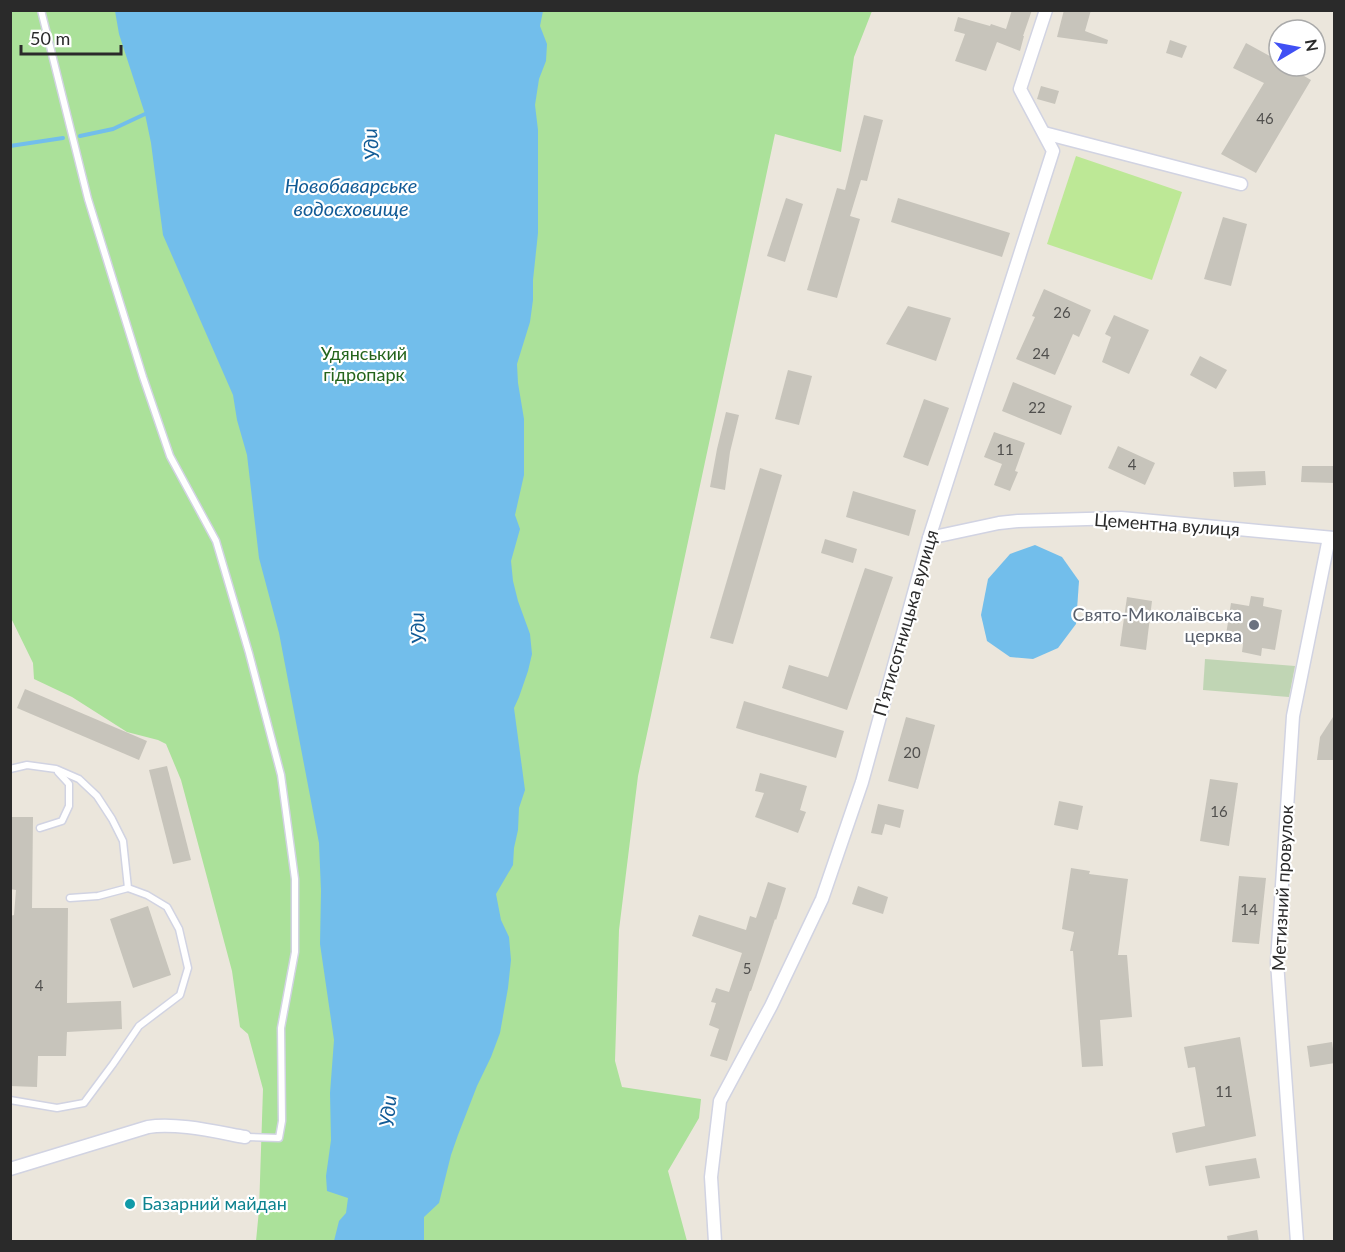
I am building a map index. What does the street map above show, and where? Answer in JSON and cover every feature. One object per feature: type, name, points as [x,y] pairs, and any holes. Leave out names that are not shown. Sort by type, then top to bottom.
[{"type":"street","name":"П’ятисотницька вулиця","points":[[716,1242],[711,1177],[720,1101],[771,1006],[822,899],[862,782],[929,538],[1053,151],[1020,89],[1046,10]]},
{"type":"street","points":[[1044,133],[1241,184]]},
{"type":"street","name":"Цементна вулиця","points":[[929,538],[1018,521],[1121,518],[1332,538]]},
{"type":"street","name":"Метизний провулок","points":[[1297,1242],[1277,962],[1293,716],[1332,538]]},
{"type":"street","points":[[10,1169],[159,1125],[244,1137]]},
{"type":"lane","points":[[41,10],[88,199],[143,376],[170,456],[216,541],[249,653],[281,775],[295,879],[295,952],[281,1028],[282,1121],[279,1138],[244,1137]]},
{"type":"lane","points":[[10,764],[56,769],[79,779],[98,796],[123,841],[128,888]]},
{"type":"lane","points":[[10,769],[27,765]]},
{"type":"lane","points":[[40,828],[62,821],[69,806],[69,784],[56,769]]},
{"type":"lane","points":[[10,1100],[57,1108],[84,1103],[139,1026],[180,995],[188,968],[179,929],[167,907],[147,895],[128,888],[98,896],[70,898]]},
{"type":"green space","name":"Удянський гідропарк","points":[[11,11],[872,11],[854,57],[841,152],[775,134],[638,776],[619,930],[615,1061],[622,1087],[701,1099],[699,1118],[668,1171],[687,1241],[256,1241],[263,1089],[248,1034],[240,1027],[232,971],[181,780],[166,744],[127,732],[72,697],[34,679],[33,663],[11,618]]},
{"type":"green space","points":[[1076,156],[1182,192],[1152,280],[1047,244]]},
{"type":"green space","points":[[1205,659],[1295,666],[1289,697],[1203,690]]},
{"type":"water","name":"Новобаварське водосховище","points":[[115,11],[543,11],[540,26],[547,44],[546,61],[539,79],[535,105],[538,130],[538,233],[530,322],[517,364],[524,419],[524,475],[515,515],[520,529],[511,561],[518,601],[530,634],[532,654],[514,708],[525,790],[519,808],[513,865],[496,894],[501,920],[509,937],[511,960],[500,1033],[458,1135],[439,1203],[424,1217],[424,1241],[334,1241],[339,1221],[346,1213],[348,1198],[327,1191],[334,1040],[320,944],[319,843],[279,633],[259,558],[247,455],[233,395],[163,235],[145,114],[119,34]]},
{"type":"water","points":[[1035,545],[1062,557],[1079,581],[1076,624],[1058,648],[1033,659],[1010,657],[987,641],[981,615],[988,579],[1010,554]]},
{"type":"building","points":[[1012,10],[1032,10],[1020,51],[997,42],[986,71],[955,61],[965,34],[954,31],[958,17],[1006,29]]},
{"type":"building","points":[[1064,10],[1091,10],[1085,31],[1108,40],[1107,44],[1057,37]]},
{"type":"building","points":[[1170,40],[1187,46],[1182,58],[1166,53]]},
{"type":"building","points":[[1246,43],[1267,54],[1267,78],[1308,78],[1311,80],[1256,173],[1221,154],[1264,83],[1233,68]]},
{"type":"building","points":[[1041,86],[1059,91],[1055,104],[1037,99]]},
{"type":"building","points":[[864,115],[883,120],[867,181],[861,180],[850,216],[860,219],[837,298],[807,290],[837,188],[845,190]]},
{"type":"building","points":[[786,198],[803,204],[785,262],[767,256]]},
{"type":"building","points":[[898,198],[1010,233],[1002,257],[891,222]]},
{"type":"building","points":[[1223,217],[1247,224],[1231,286],[1204,279]]},
{"type":"building","points":[[1044,289],[1091,310],[1079,337],[1073,334],[1055,375],[1016,359],[1035,317],[1032,316]]},
{"type":"building","points":[[908,306],[951,318],[936,361],[886,344]]},
{"type":"building","points":[[1114,315],[1149,330],[1129,374],[1102,362],[1111,337],[1105,334]]},
{"type":"building","points":[[1200,356],[1227,370],[1216,389],[1190,375]]},
{"type":"building","points":[[788,370],[812,376],[799,425],[775,419]]},
{"type":"building","points":[[1013,382],[1072,406],[1061,435],[1002,411]]},
{"type":"building","points":[[924,399],[949,408],[928,466],[903,457]]},
{"type":"building","points":[[726,412],[739,415],[730,452],[725,490],[710,487]]},
{"type":"building","points":[[994,432],[1025,443],[1015,471],[1018,472],[1010,491],[994,485],[1002,464],[984,457]]},
{"type":"building","points":[[1118,446],[1155,463],[1145,485],[1108,468]]},
{"type":"building","points":[[1302,466],[1335,466],[1335,483],[1301,482]]},
{"type":"building","points":[[760,468],[782,475],[733,644],[710,638]]},
{"type":"building","points":[[1265,471],[1266,485],[1234,487],[1233,472]]},
{"type":"building","points":[[853,491],[916,510],[909,536],[846,517]]},
{"type":"building","points":[[825,539],[857,549],[853,563],[821,553]]},
{"type":"building","points":[[865,568],[893,577],[847,710],[782,688],[789,665],[828,677]]},
{"type":"building","name":"Свято-Миколаївська церква","points":[[1251,596],[1264,598],[1263,606],[1282,610],[1275,650],[1262,648],[1261,656],[1242,652],[1243,644],[1225,641],[1231,603],[1249,606]]},
{"type":"building","points":[[1127,597],[1152,601],[1146,650],[1120,646]]},
{"type":"building","points":[[25,689],[147,741],[139,760],[17,708]]},
{"type":"building","points":[[744,701],[844,731],[836,758],[736,728]]},
{"type":"building","points":[[1335,714],[1335,760],[1317,760],[1320,737]]},
{"type":"building","points":[[906,717],[935,725],[918,789],[888,781]]},
{"type":"building","points":[[167,766],[191,860],[173,864],[149,770]]},
{"type":"building","points":[[760,773],[807,786],[800,810],[806,812],[798,833],[755,817],[764,793],[755,791]]},
{"type":"building","points":[[1210,779],[1238,783],[1229,846],[1200,841]]},
{"type":"building","points":[[1059,801],[1083,806],[1078,830],[1054,825]]},
{"type":"building","points":[[878,804],[904,810],[900,828],[885,824],[882,835],[871,833]]},
{"type":"building","points":[[10,817],[33,817],[32,908],[68,908],[67,1003],[121,1001],[122,1029],[67,1032],[66,1056],[38,1056],[37,1087],[10,1086],[10,916],[14,915],[16,890],[10,889]]},
{"type":"building","points":[[1071,868],[1090,871],[1089,874],[1128,879],[1118,955],[1127,955],[1132,1017],[1100,1020],[1103,1066],[1082,1067],[1073,951],[1070,951],[1074,932],[1062,929]]},
{"type":"building","points":[[1239,876],[1266,878],[1259,944],[1232,942]]},
{"type":"building","points":[[768,882],[786,888],[727,1061],[710,1056],[719,1029],[709,1025],[716,1003],[711,1002],[716,988],[729,992],[742,953],[692,936],[699,915],[746,930],[750,916],[756,918]]},
{"type":"building","points":[[858,886],[888,897],[883,914],[852,904]]},
{"type":"building","points":[[148,906],[171,975],[133,988],[110,919]]},
{"type":"building","points":[[1240,1037],[1256,1136],[1176,1153],[1172,1133],[1205,1126],[1195,1067],[1188,1068],[1184,1047]]},
{"type":"building","points":[[1332,1042],[1335,1063],[1310,1067],[1307,1046]]},
{"type":"building","points":[[1256,1158],[1260,1178],[1209,1186],[1205,1166]]},
{"type":"building","points":[[1257,1230],[1259,1242],[1228,1242],[1227,1236]]},
{"type":"waterway","points":[[80,136],[113,129],[145,114]]},
{"type":"waterway","points":[[10,146],[63,138]]},
{"type":"place","name":"Свято-Миколаївська церква","points":[[1254,625]]},
{"type":"place","name":"Базарний майдан","points":[[130,1204]]},
{"type":"water label","name":"Уди","points":[[371,144]]},
{"type":"water label","name":"Уди","points":[[418,628]]},
{"type":"water label","name":"Уди","points":[[388,1111]]}]
